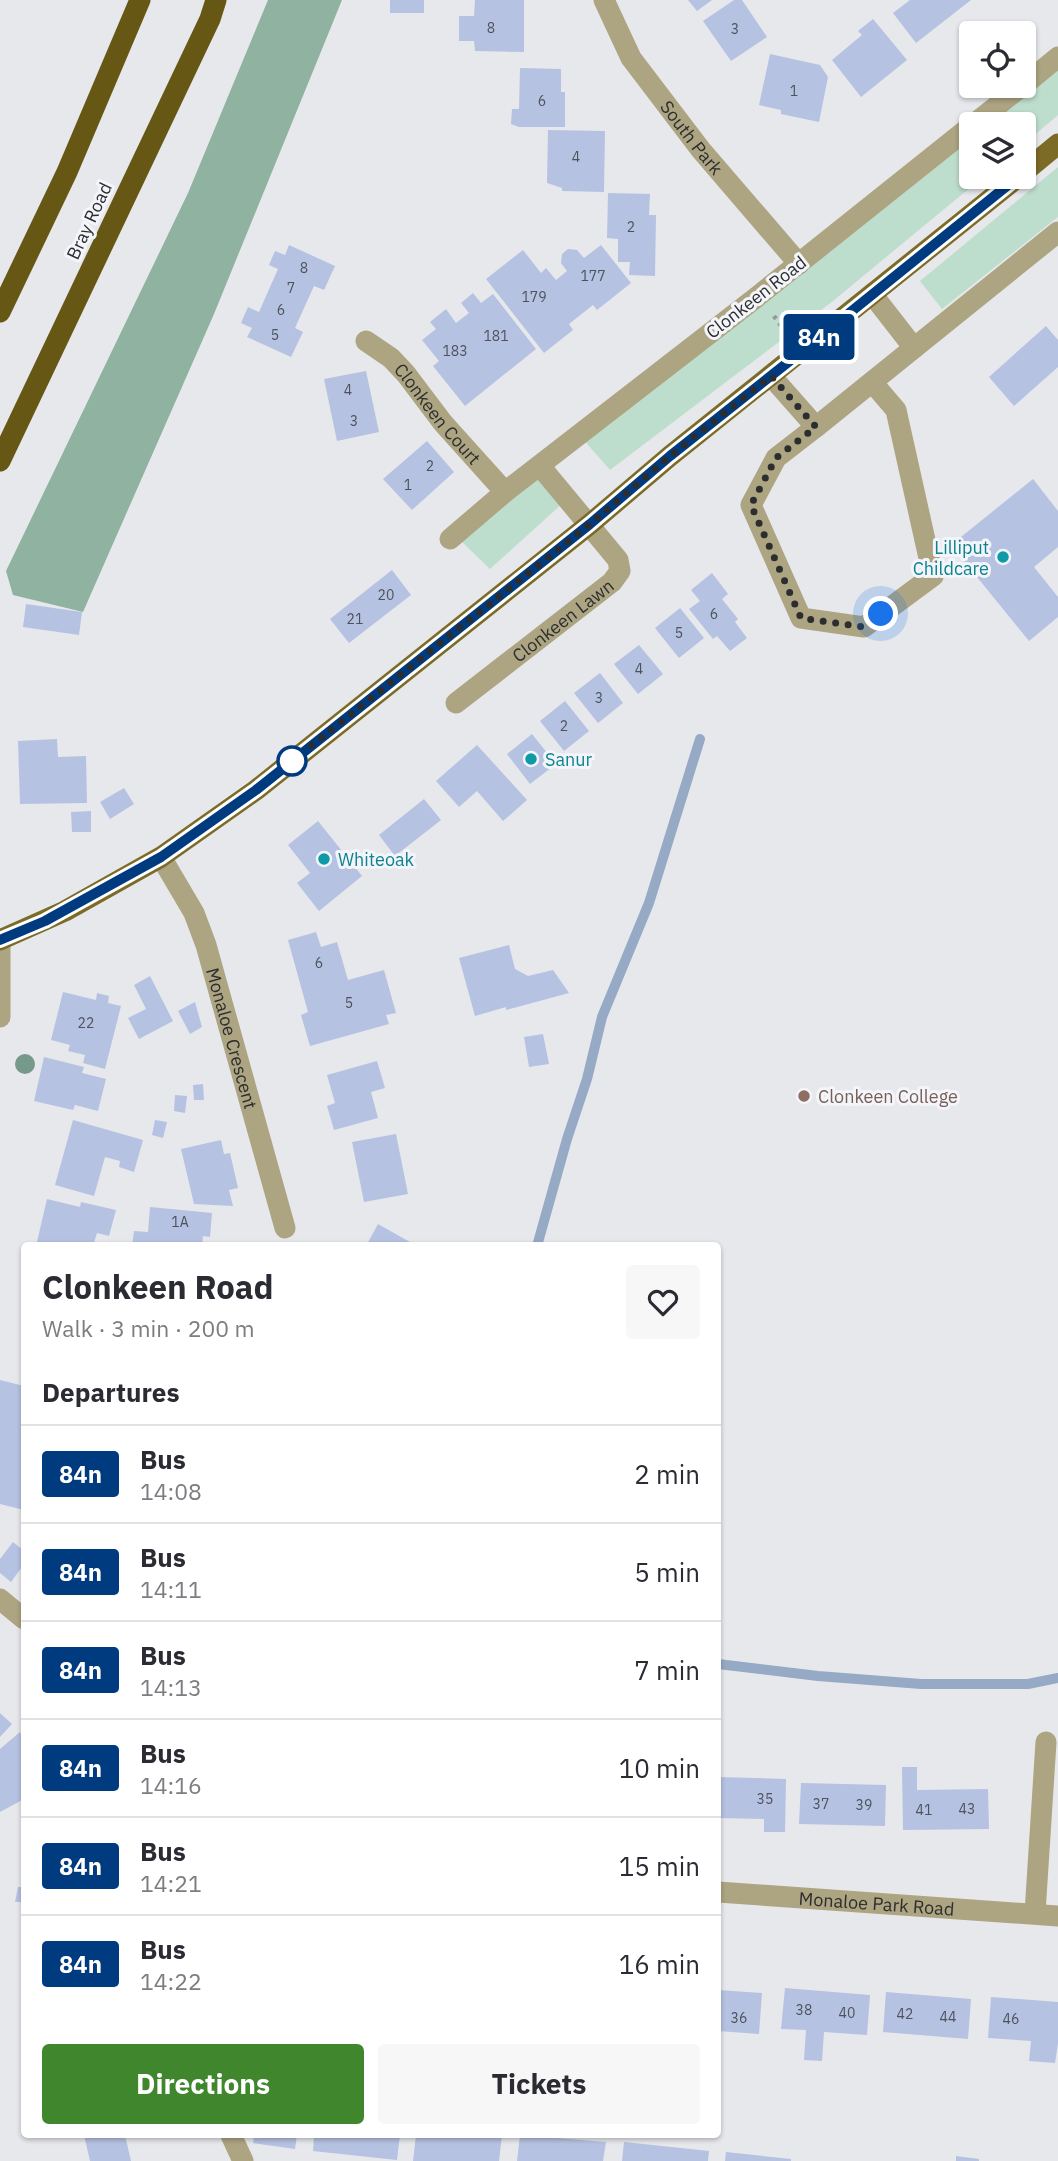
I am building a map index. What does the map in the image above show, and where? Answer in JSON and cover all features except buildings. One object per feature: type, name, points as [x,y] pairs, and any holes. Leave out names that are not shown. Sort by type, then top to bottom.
[{"type":"highway","points":[[0,312],[67,172],[140,0]]},
{"type":"highway","name":"Bray Road","points":[[0,461],[210,19],[216,0]]},
{"type":"main road","points":[[1036,162],[1058,144]]},
{"type":"main road","points":[[0,940],[55,916],[161,857],[256,790],[590,524],[670,456],[1003,189]]},
{"type":"street","name":"South Park","points":[[604,0],[631,58],[701,150],[799,264]]},
{"type":"street","name":"Clonkeen Road","points":[[1036,75],[1058,57]]},
{"type":"street","name":"Clonkeen Road","points":[[989,112],[1007,98]]},
{"type":"street","name":"Clonkeen Road","points":[[540,466],[959,136]]},
{"type":"street","points":[[872,382],[896,410],[933,576],[864,627],[801,618],[751,505],[776,458],[1058,232]]},
{"type":"street","points":[[872,294],[914,348]]},
{"type":"street","name":"Clonkeen Court","points":[[366,341],[391,358],[406,373],[443,423],[505,492]]},
{"type":"street","points":[[771,376],[816,427]]},
{"type":"street","points":[[450,539],[540,466],[590,524]]},
{"type":"street","name":"Clonkeen Lawn","points":[[456,702],[612,582],[620,571],[618,560],[590,524]]},
{"type":"street","name":"Monaloe Crescent","points":[[161,857],[194,913],[206,945],[285,1228]]},
{"type":"street","points":[[0,940],[0,1017]]},
{"type":"street","points":[[0,1599],[21,1616]]},
{"type":"street","points":[[1035,1913],[1046,1742]]},
{"type":"street","name":"Monaloe Park Road","points":[[721,1892],[1058,1916]]},
{"type":"street","points":[[232,2138],[243,2161]]},
{"type":"path","points":[[758,296],[801,352]]},
{"type":"green space","points":[[268,0],[342,0],[214,314],[83,612],[13,595],[6,571],[188,193]]},
{"type":"green space","points":[[1058,58],[1058,115],[1036,134],[1036,112],[990,112],[1008,98],[1036,98],[1036,75]]},
{"type":"green space","points":[[959,137],[959,189],[968,189],[833,301],[610,470],[581,437]]},
{"type":"green space","points":[[1058,167],[1058,217],[942,309],[920,281],[1031,189],[1036,189],[1036,185]]},
{"type":"green space","points":[[541,474],[563,503],[490,569],[462,542]]},
{"type":"waterway","points":[[538,1242],[587,1079],[602,1017],[649,903],[700,739]]},
{"type":"waterway","points":[[721,1664],[818,1676],[921,1684],[1028,1684],[1058,1678]]},
{"type":"bus line","name":"84n","points":[[0,940],[65,911],[161,857],[256,790],[590,524],[670,456],[1003,189]]},
{"type":"place","name":"Lilliput Childcare","points":[[1003,557]]},
{"type":"place","name":"Sanur","points":[[531,759]]},
{"type":"place","name":"Whiteoak","points":[[324,859]]},
{"type":"place","name":"Clonkeen College","points":[[804,1096]]},
{"type":"route","points":[[292,761],[771,376],[816,427],[776,458],[751,505],[801,618],[864,627],[881,614]]}]
